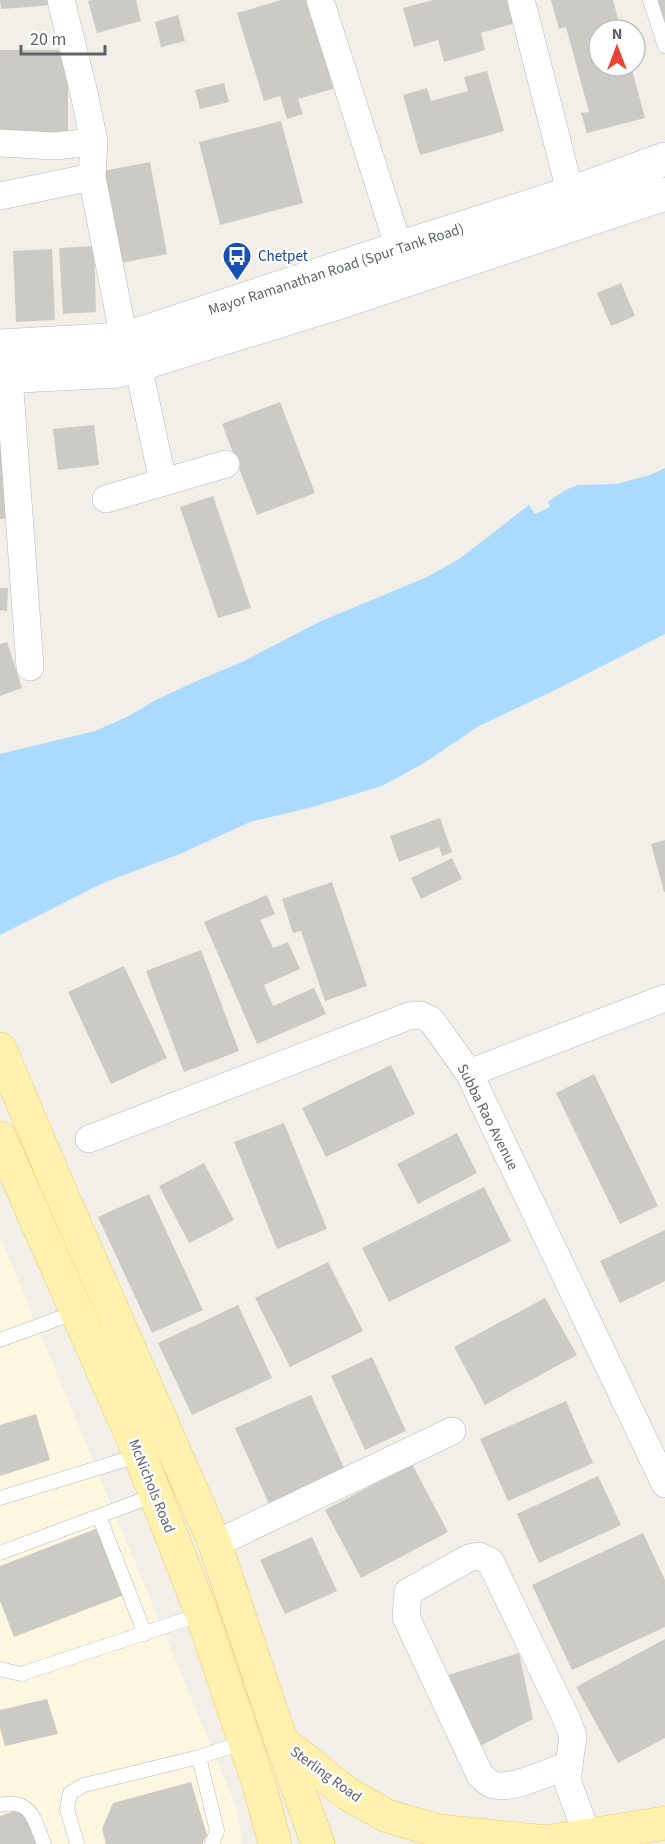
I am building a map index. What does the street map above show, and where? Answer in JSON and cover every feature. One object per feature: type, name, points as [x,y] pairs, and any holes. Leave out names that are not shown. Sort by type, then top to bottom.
[{"type":"main road","name":"Mayor Ramanathan Road (Spur Tank Road)","points":[[3,366],[131,352],[344,301],[574,208],[665,159]]},
{"type":"main road","name":"Mayor Ramanathan Road (Spur Tank Road)","points":[[131,352],[399,248],[574,208],[665,194]]},
{"type":"main road","points":[[0,1049],[215,1544],[318,1844]]},
{"type":"main road","name":"McNichols Road","points":[[0,1138],[156,1494],[202,1614],[245,1741],[269,1837]]},
{"type":"main road","name":"Sterling Road","points":[[281,1741],[348,1794],[387,1816],[439,1831],[546,1842],[597,1837],[665,1823]]},
{"type":"main road","points":[[269,1837],[305,1810],[348,1794]]},
{"type":"street","points":[[62,0],[94,142],[92,177],[163,482]]},
{"type":"street","points":[[320,0],[399,248]]},
{"type":"street","points":[[521,0],[574,208]]},
{"type":"street","points":[[0,143],[54,146],[94,142]]},
{"type":"street","points":[[0,196],[92,177]]},
{"type":"street","points":[[3,366],[30,667]]},
{"type":"street","points":[[106,498],[226,464]]},
{"type":"street","points":[[469,1073],[665,998]]},
{"type":"street","name":"Subba Rao Avenue","points":[[89,1139],[409,1016],[420,1015],[431,1020],[469,1073],[664,1477]]},
{"type":"street","points":[[215,1544],[452,1431]]},
{"type":"street","points":[[568,1765],[515,1784],[502,1786],[490,1783],[480,1774],[406,1617],[408,1592],[469,1557],[479,1556],[490,1561],[567,1720],[573,1736],[567,1780],[597,1837]]},
{"type":"lane","points":[[650,0],[665,46]]},
{"type":"lane","points":[[0,1340],[76,1312]]},
{"type":"lane","points":[[0,1498],[140,1455]]},
{"type":"lane","points":[[0,1553],[156,1494]]},
{"type":"lane","points":[[101,1515],[149,1632]]},
{"type":"lane","points":[[0,1669],[21,1674],[202,1614]]},
{"type":"lane","points":[[76,1844],[67,1809],[70,1793],[84,1785],[200,1757],[245,1741]]},
{"type":"lane","points":[[200,1757],[217,1831],[213,1844]]},
{"type":"lane","points":[[0,1805],[20,1803],[31,1812],[44,1844]]},
{"type":"shaded area","points":[[0,1236],[237,1809],[242,1844],[0,1844]]},
{"type":"water","points":[[665,468],[665,634],[479,726],[424,763],[382,786],[312,807],[250,822],[182,853],[103,883],[0,935],[0,754],[95,731],[192,683],[242,662],[319,622],[427,577],[459,559],[529,505],[535,514],[550,507],[548,502],[565,490],[578,485],[616,484],[650,475]]},
{"type":"building","points":[[0,0],[53,0],[53,5],[1,9]]},
{"type":"building","points":[[136,0],[141,21],[97,33],[88,1]]},
{"type":"building","points":[[281,0],[309,0],[336,88],[298,99],[303,114],[287,119],[280,96],[264,101],[237,13]]},
{"type":"building","points":[[433,0],[508,0],[515,23],[481,33],[485,50],[444,62],[438,40],[414,47],[403,8]]},
{"type":"building","points":[[551,0],[613,0],[618,18],[587,18],[587,78],[634,78],[645,118],[587,133],[581,113],[589,112],[566,27],[559,29]]},
{"type":"building","points":[[658,0],[665,0],[665,20],[664,20]]},
{"type":"building","points":[[178,15],[185,41],[161,47],[155,22]]},
{"type":"building","points":[[0,50],[68,50],[68,133],[0,133]]},
{"type":"building","points":[[487,71],[504,131],[420,155],[403,95],[427,88],[431,101],[468,91],[464,77]]},
{"type":"building","points":[[224,83],[229,102],[200,109],[195,90]]},
{"type":"building","points":[[281,121],[303,203],[220,225],[199,142]]},
{"type":"building","points":[[150,162],[167,254],[121,263],[103,171]]},
{"type":"building","points":[[94,246],[96,312],[63,314],[59,248]]},
{"type":"building","points":[[52,249],[55,320],[16,322],[13,251]]},
{"type":"building","points":[[621,283],[635,316],[611,326],[597,293]]},
{"type":"building","points":[[280,402],[315,493],[257,515],[222,424]]},
{"type":"building","points":[[94,425],[99,465],[58,470],[53,429]]},
{"type":"building","points":[[10,444],[16,517],[0,519],[0,445]]},
{"type":"building","points":[[213,496],[251,608],[218,618],[180,507]]},
{"type":"building","points":[[0,588],[8,588],[7,611],[0,610]]},
{"type":"building","points":[[7,642],[22,688],[0,696],[0,644]]},
{"type":"building","points":[[440,818],[452,852],[442,856],[439,847],[399,862],[390,836]]},
{"type":"building","points":[[665,840],[665,892],[664,892],[651,844]]},
{"type":"building","points":[[452,858],[462,879],[421,899],[411,878]]},
{"type":"building","points":[[332,882],[367,986],[325,1001],[301,931],[293,933],[282,899]]},
{"type":"building","points":[[267,895],[275,914],[260,920],[273,948],[288,942],[300,969],[264,985],[273,1006],[314,988],[326,1014],[257,1044],[204,922]]},
{"type":"building","points":[[201,950],[239,1051],[184,1072],[146,971]]},
{"type":"building","points":[[124,966],[167,1058],[111,1084],[68,992]]},
{"type":"building","points":[[391,1065],[415,1114],[326,1157],[302,1108]]},
{"type":"building","points":[[594,1074],[658,1206],[620,1224],[556,1093]]},
{"type":"building","points":[[284,1123],[327,1229],[277,1249],[234,1142]]},
{"type":"building","points":[[457,1133],[477,1173],[418,1204],[397,1164]]},
{"type":"building","points":[[204,1163],[234,1220],[189,1243],[159,1186]]},
{"type":"building","points":[[484,1187],[511,1241],[389,1302],[362,1248]]},
{"type":"building","points":[[149,1194],[203,1310],[152,1333],[98,1217]]},
{"type":"building","points":[[665,1230],[665,1281],[620,1303],[600,1261]]},
{"type":"building","points":[[328,1262],[363,1331],[290,1367],[255,1298]]},
{"type":"building","points":[[545,1298],[577,1355],[485,1405],[454,1347]]},
{"type":"building","points":[[238,1305],[272,1378],[192,1415],[158,1343]]},
{"type":"building","points":[[372,1357],[406,1431],[365,1450],[331,1376]]},
{"type":"building","points":[[311,1395],[345,1470],[269,1504],[235,1428]]},
{"type":"building","points":[[566,1401],[593,1463],[508,1501],[480,1439]]},
{"type":"building","points":[[36,1414],[50,1460],[0,1476],[0,1425]]},
{"type":"building","points":[[412,1464],[448,1532],[361,1578],[325,1510]]},
{"type":"building","points":[[598,1476],[621,1525],[539,1563],[517,1514]]},
{"type":"building","points":[[98,1528],[124,1595],[14,1637],[0,1601],[0,1566]]},
{"type":"building","points":[[643,1533],[665,1580],[665,1627],[572,1670],[532,1585]]},
{"type":"building","points":[[312,1537],[337,1591],[285,1614],[260,1560]]},
{"type":"building","points":[[665,1639],[665,1738],[618,1763],[576,1687]]},
{"type":"building","points":[[519,1653],[533,1719],[480,1746],[442,1677]]},
{"type":"building","points":[[47,1699],[58,1734],[5,1746],[0,1728],[0,1710]]},
{"type":"building","points":[[191,1782],[207,1835],[202,1844],[106,1844],[102,1829],[113,1803]]},
{"type":"building","points":[[23,1808],[38,1844],[0,1844],[0,1816]]},
{"type":"place","name":"Chetpet","points":[[237,282]]}]
